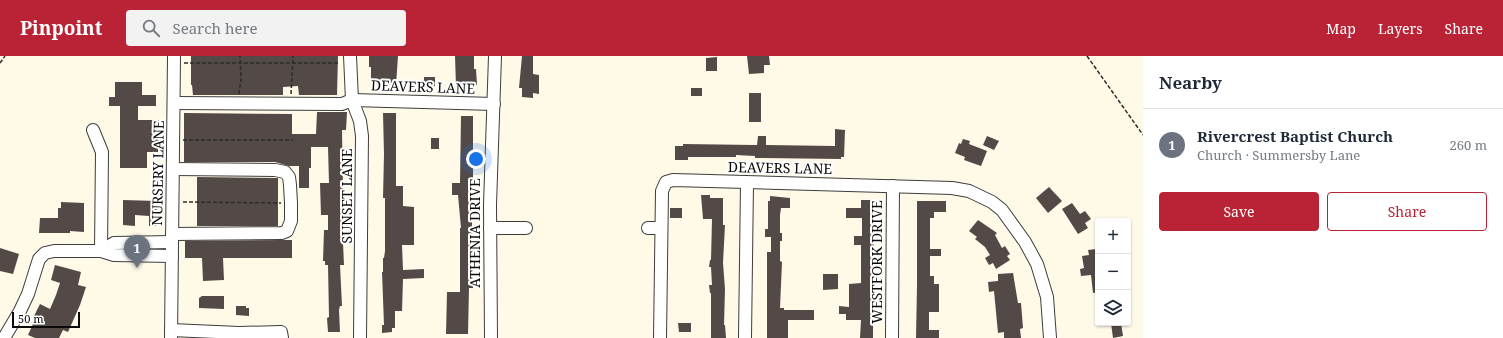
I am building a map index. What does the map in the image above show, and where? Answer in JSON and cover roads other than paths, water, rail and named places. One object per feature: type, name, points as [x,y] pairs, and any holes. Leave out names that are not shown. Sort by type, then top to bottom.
[{"type":"street","name":"ATHENIA DRIVE","points":[[491,338],[490,151],[494,104],[495,56]]},
{"type":"street","name":"NURSERY LANE","points":[[171,334],[174,60]]},
{"type":"street","name":"SUNSET LANE","points":[[350,60],[352,100],[360,121],[362,136],[360,338]]},
{"type":"street","name":"DEAVERS LANE","points":[[174,103],[342,104],[352,100],[494,104]]},
{"type":"street","points":[[93,130],[102,152],[102,251]]},
{"type":"street","points":[[102,251],[114,243],[172,238],[282,233],[287,231],[290,226],[291,203],[289,177],[285,172],[173,169]]},
{"type":"street","name":"DEAVERS LANE","points":[[661,228],[662,191],[666,182],[674,180],[952,188],[969,191],[992,202],[1002,210],[1025,242],[1037,264],[1046,297],[1050,338]]},
{"type":"street","points":[[745,338],[747,183]]},
{"type":"street","name":"WESTFORK DRIVE","points":[[892,186],[892,338]]},
{"type":"street","points":[[490,228],[526,228]]},
{"type":"street","points":[[648,228],[661,228],[660,338]]},
{"type":"street","points":[[4,338],[28,294],[39,259],[44,253],[54,251],[102,251],[114,255],[172,256]]},
{"type":"street","points":[[171,334],[281,332],[282,338]]},
{"type":"place","name":"Rivercrest Baptist Church","points":[[137,268]]}]
